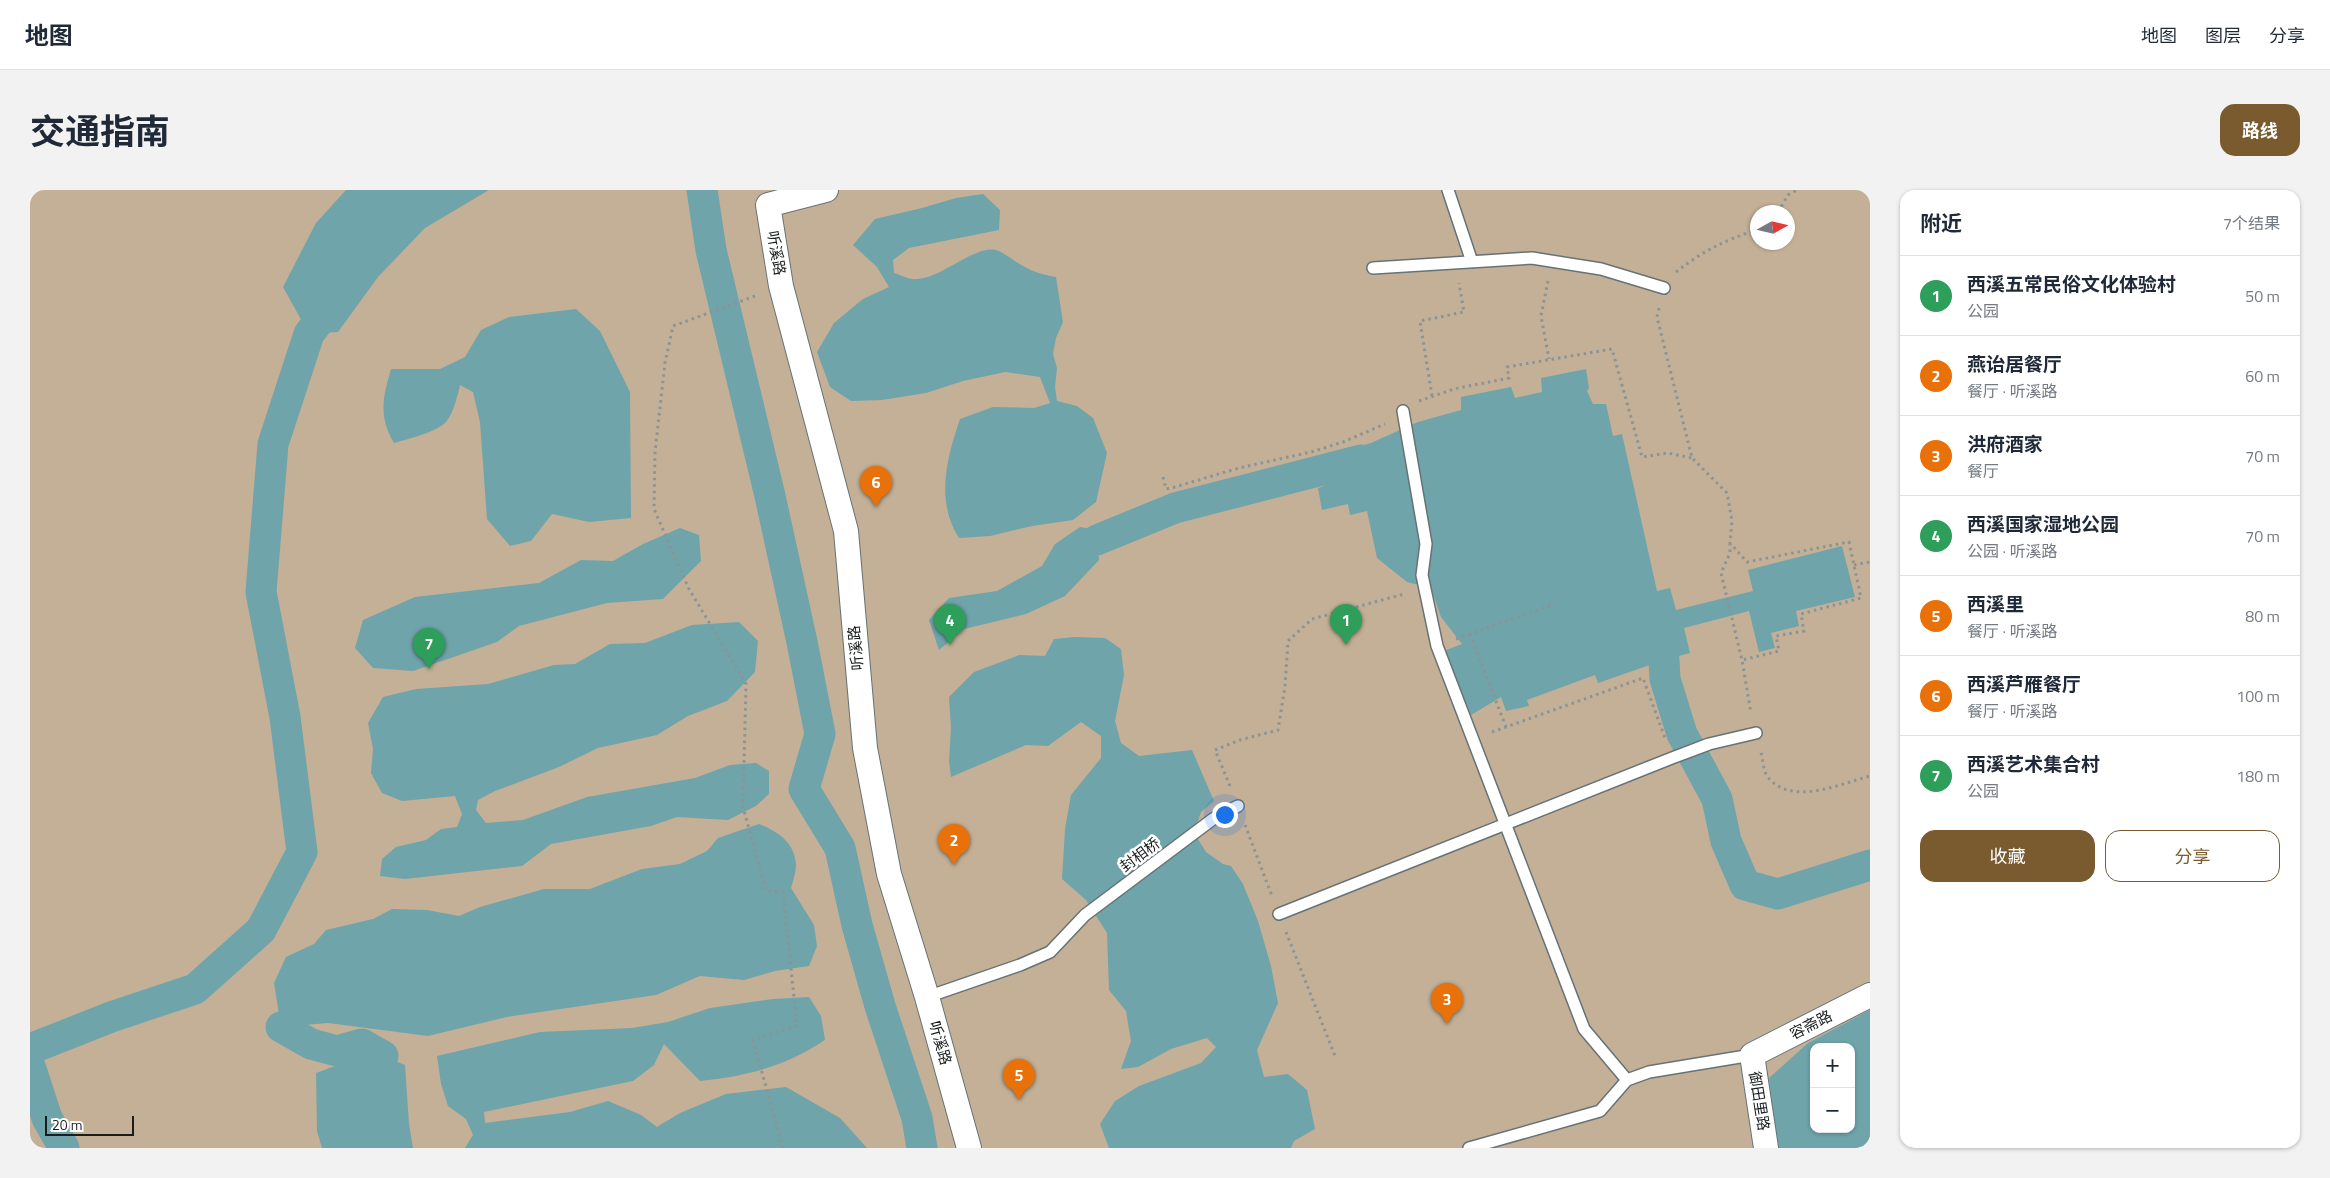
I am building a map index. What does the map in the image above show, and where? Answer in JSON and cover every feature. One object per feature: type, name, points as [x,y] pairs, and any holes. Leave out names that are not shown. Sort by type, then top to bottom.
[{"type":"street","name":"听溪路","points":[[826,190],[768,205],[782,286],[846,531],[865,748],[889,874],[927,997],[970,1148]]},
{"type":"street","name":"容斋路","points":[[1752,1055],[1870,995]]},
{"type":"street","name":"御田里路","points":[[1752,1055],[1766,1148]]},
{"type":"lane","points":[[1448,190],[1472,262]]},
{"type":"lane","points":[[1374,268],[1532,258],[1601,269],[1664,288]]},
{"type":"lane","points":[[1402,411],[1426,544],[1422,575],[1437,646],[1584,1029],[1627,1080]]},
{"type":"lane","points":[[1279,914],[1672,758],[1710,744],[1756,733]]},
{"type":"lane","name":"封相桥","points":[[927,997],[1020,965],[1050,952],[1085,915],[1214,819],[1238,806]]},
{"type":"lane","points":[[1469,1148],[1600,1111],[1627,1080],[1649,1072],[1752,1055]]},
{"type":"path","points":[[1782,205],[1788,195],[1797,190]]},
{"type":"path","points":[[1750,232],[1718,243],[1698,254],[1666,280],[1657,317],[1692,458],[1727,493],[1732,521],[1730,553],[1720,573],[1737,638],[1747,695],[1766,774],[1779,788],[1805,793],[1870,776]]},
{"type":"path","points":[[1549,359],[1542,316],[1545,290],[1556,262]]},
{"type":"path","points":[[1432,396],[1420,321],[1464,312],[1455,263]]},
{"type":"path","points":[[782,286],[673,326],[665,363],[655,452],[654,509],[690,589],[746,684],[743,807],[766,892],[782,892],[797,1026],[753,1040],[783,1148]]},
{"type":"path","points":[[1163,477],[1166,489],[1239,468],[1311,452],[1380,427],[1402,411],[1432,396],[1509,378],[1507,366],[1612,349],[1642,457],[1668,453],[1692,458]]},
{"type":"path","points":[[1730,543],[1747,562],[1849,542],[1861,598],[1801,614],[1804,631],[1776,636],[1780,651],[1742,660]]},
{"type":"path","points":[[1854,565],[1870,562]]},
{"type":"path","points":[[1335,1056],[1215,750],[1240,740],[1278,730],[1285,686],[1288,641],[1312,619],[1424,588]]},
{"type":"path","points":[[1437,646],[1555,604]]},
{"type":"path","points":[[1470,634],[1506,727]]},
{"type":"path","points":[[1473,740],[1643,678],[1672,758]]},
{"type":"shaded area","points":[[30,190],[1870,190],[1870,1148],[30,1148]]},
{"type":"water","points":[[346,190],[489,190],[425,228],[378,277],[338,332],[309,334],[283,287],[316,223]]},
{"type":"water","points":[[983,194],[1000,210],[999,230],[909,248],[893,260],[894,273],[911,279],[927,277],[978,252],[996,250],[1031,270],[1056,277],[1063,322],[1056,338],[1053,354],[1057,368],[1055,387],[1057,401],[1077,406],[1093,418],[1107,453],[1096,502],[1073,520],[1032,526],[990,536],[959,538],[947,509],[945,494],[951,448],[960,419],[993,407],[1034,408],[1050,403],[1040,377],[1005,372],[963,381],[926,393],[882,400],[851,401],[830,387],[817,352],[834,323],[863,299],[889,287],[877,267],[853,245],[875,219],[956,198]]},
{"type":"water","points":[[576,309],[600,331],[630,392],[631,518],[589,522],[552,514],[531,541],[510,546],[487,519],[480,422],[473,392],[460,385],[453,409],[449,418],[442,426],[394,443],[384,415],[384,398],[388,379],[391,369],[440,369],[465,357],[481,330],[509,317]]},
{"type":"water","points":[[1586,369],[1589,388],[1587,391],[1593,404],[1606,404],[1613,436],[1622,434],[1657,591],[1670,588],[1676,610],[1753,591],[1748,570],[1842,546],[1855,597],[1796,611],[1799,626],[1771,633],[1775,648],[1759,652],[1749,611],[1684,628],[1690,653],[1598,683],[1595,675],[1527,700],[1529,706],[1506,711],[1501,697],[1471,715],[1444,651],[1462,644],[1441,617],[1431,588],[1407,582],[1377,558],[1367,511],[1350,515],[1348,504],[1322,510],[1318,488],[1324,486],[1317,459],[1371,443],[1418,422],[1461,410],[1461,397],[1511,387],[1515,398],[1542,392],[1541,378]]},
{"type":"water","points":[[1080,527],[1096,530],[1099,560],[1065,596],[1026,614],[964,629],[939,650],[929,620],[949,598],[997,591],[1042,566],[1055,544]]},
{"type":"water","points":[[680,528],[699,535],[701,561],[663,599],[607,603],[519,626],[497,642],[413,671],[373,668],[355,648],[363,620],[415,597],[539,583],[581,560],[613,561],[643,544]]},
{"type":"water","points":[[739,622],[758,641],[755,672],[727,701],[688,716],[657,735],[598,748],[559,767],[495,791],[478,800],[476,810],[486,823],[523,820],[587,797],[695,778],[730,765],[756,763],[769,771],[769,794],[756,806],[728,820],[677,817],[651,826],[551,844],[522,866],[405,879],[380,876],[382,859],[396,847],[426,840],[441,829],[457,827],[462,814],[455,796],[402,801],[382,793],[371,773],[373,749],[368,723],[383,697],[416,689],[488,684],[554,665],[575,664],[610,644],[645,643],[692,625]]},
{"type":"water","points":[[1075,637],[1105,638],[1121,649],[1124,675],[1115,721],[1121,743],[1139,756],[1192,750],[1214,801],[1201,812],[1194,833],[1206,852],[1223,864],[1231,866],[1243,884],[1258,921],[1271,966],[1278,1003],[1257,1050],[1264,1077],[1288,1074],[1307,1090],[1315,1129],[1294,1141],[1291,1148],[1109,1148],[1100,1124],[1115,1101],[1139,1086],[1201,1063],[1216,1047],[1207,1038],[1171,1049],[1138,1067],[1121,1069],[1131,1041],[1126,1011],[1109,990],[1107,933],[1086,900],[1062,879],[1065,829],[1071,795],[1101,758],[1101,736],[1081,722],[1048,746],[1026,745],[951,777],[949,761],[951,728],[949,697],[974,672],[1019,655],[1045,656],[1054,639]]},
{"type":"water","points":[[759,824],[784,838],[795,857],[796,868],[791,888],[814,925],[817,946],[809,966],[775,971],[744,980],[700,976],[656,995],[507,1017],[428,1036],[328,1023],[281,1027],[274,983],[286,957],[314,944],[326,930],[373,919],[392,909],[427,910],[459,916],[480,907],[544,889],[590,889],[642,869],[680,864],[707,851],[718,838]]},
{"type":"water","points":[[809,997],[821,1016],[825,1040],[780,1064],[749,1073],[700,1081],[664,1044],[654,1065],[633,1081],[484,1112],[485,1123],[570,1112],[608,1101],[641,1115],[657,1127],[680,1113],[726,1094],[786,1087],[840,1118],[867,1148],[465,1148],[473,1135],[466,1119],[448,1106],[441,1084],[437,1056],[540,1032],[632,1028],[668,1022],[710,1008],[773,999]]},
{"type":"water","points":[[1870,1010],[1870,1148],[1777,1148],[1769,1078],[1808,1043]]},
{"type":"water","points":[[383,1056],[405,1065],[409,1124],[413,1148],[322,1148],[317,1131],[316,1073],[343,1063]]},
{"type":"waterway","points":[[702,190],[711,250],[770,496],[820,734],[804,789],[840,848],[857,925],[880,1006],[917,1118],[922,1148]]},
{"type":"waterway","points":[[30,1049],[111,1017],[195,989],[261,930],[302,852],[285,717],[261,592],[273,444],[309,334],[334,301]]},
{"type":"waterway","points":[[1097,540],[1175,508],[1361,460]]},
{"type":"waterway","points":[[1654,619],[1664,660],[1665,679],[1682,734],[1717,799],[1726,841],[1745,885],[1778,894],[1870,865]]},
{"type":"waterway","points":[[281,1027],[311,1044],[337,1051],[362,1044],[383,1056]]},
{"type":"waterway","points":[[30,1066],[47,1118],[64,1148]]},
{"type":"place","name":"西溪芦雁餐厅","points":[[876,507]]},
{"type":"place","name":"西溪国家湿地公园","points":[[950,645]]},
{"type":"place","name":"西溪五常民俗文化体验村","points":[[1346,645]]},
{"type":"place","name":"西溪艺术集合村","points":[[429,669]]},
{"type":"place","name":"燕诒居餐厅","points":[[954,865]]},
{"type":"place","name":"洪府酒家","points":[[1447,1024]]},
{"type":"place","name":"西溪里","points":[[1019,1100]]}]
